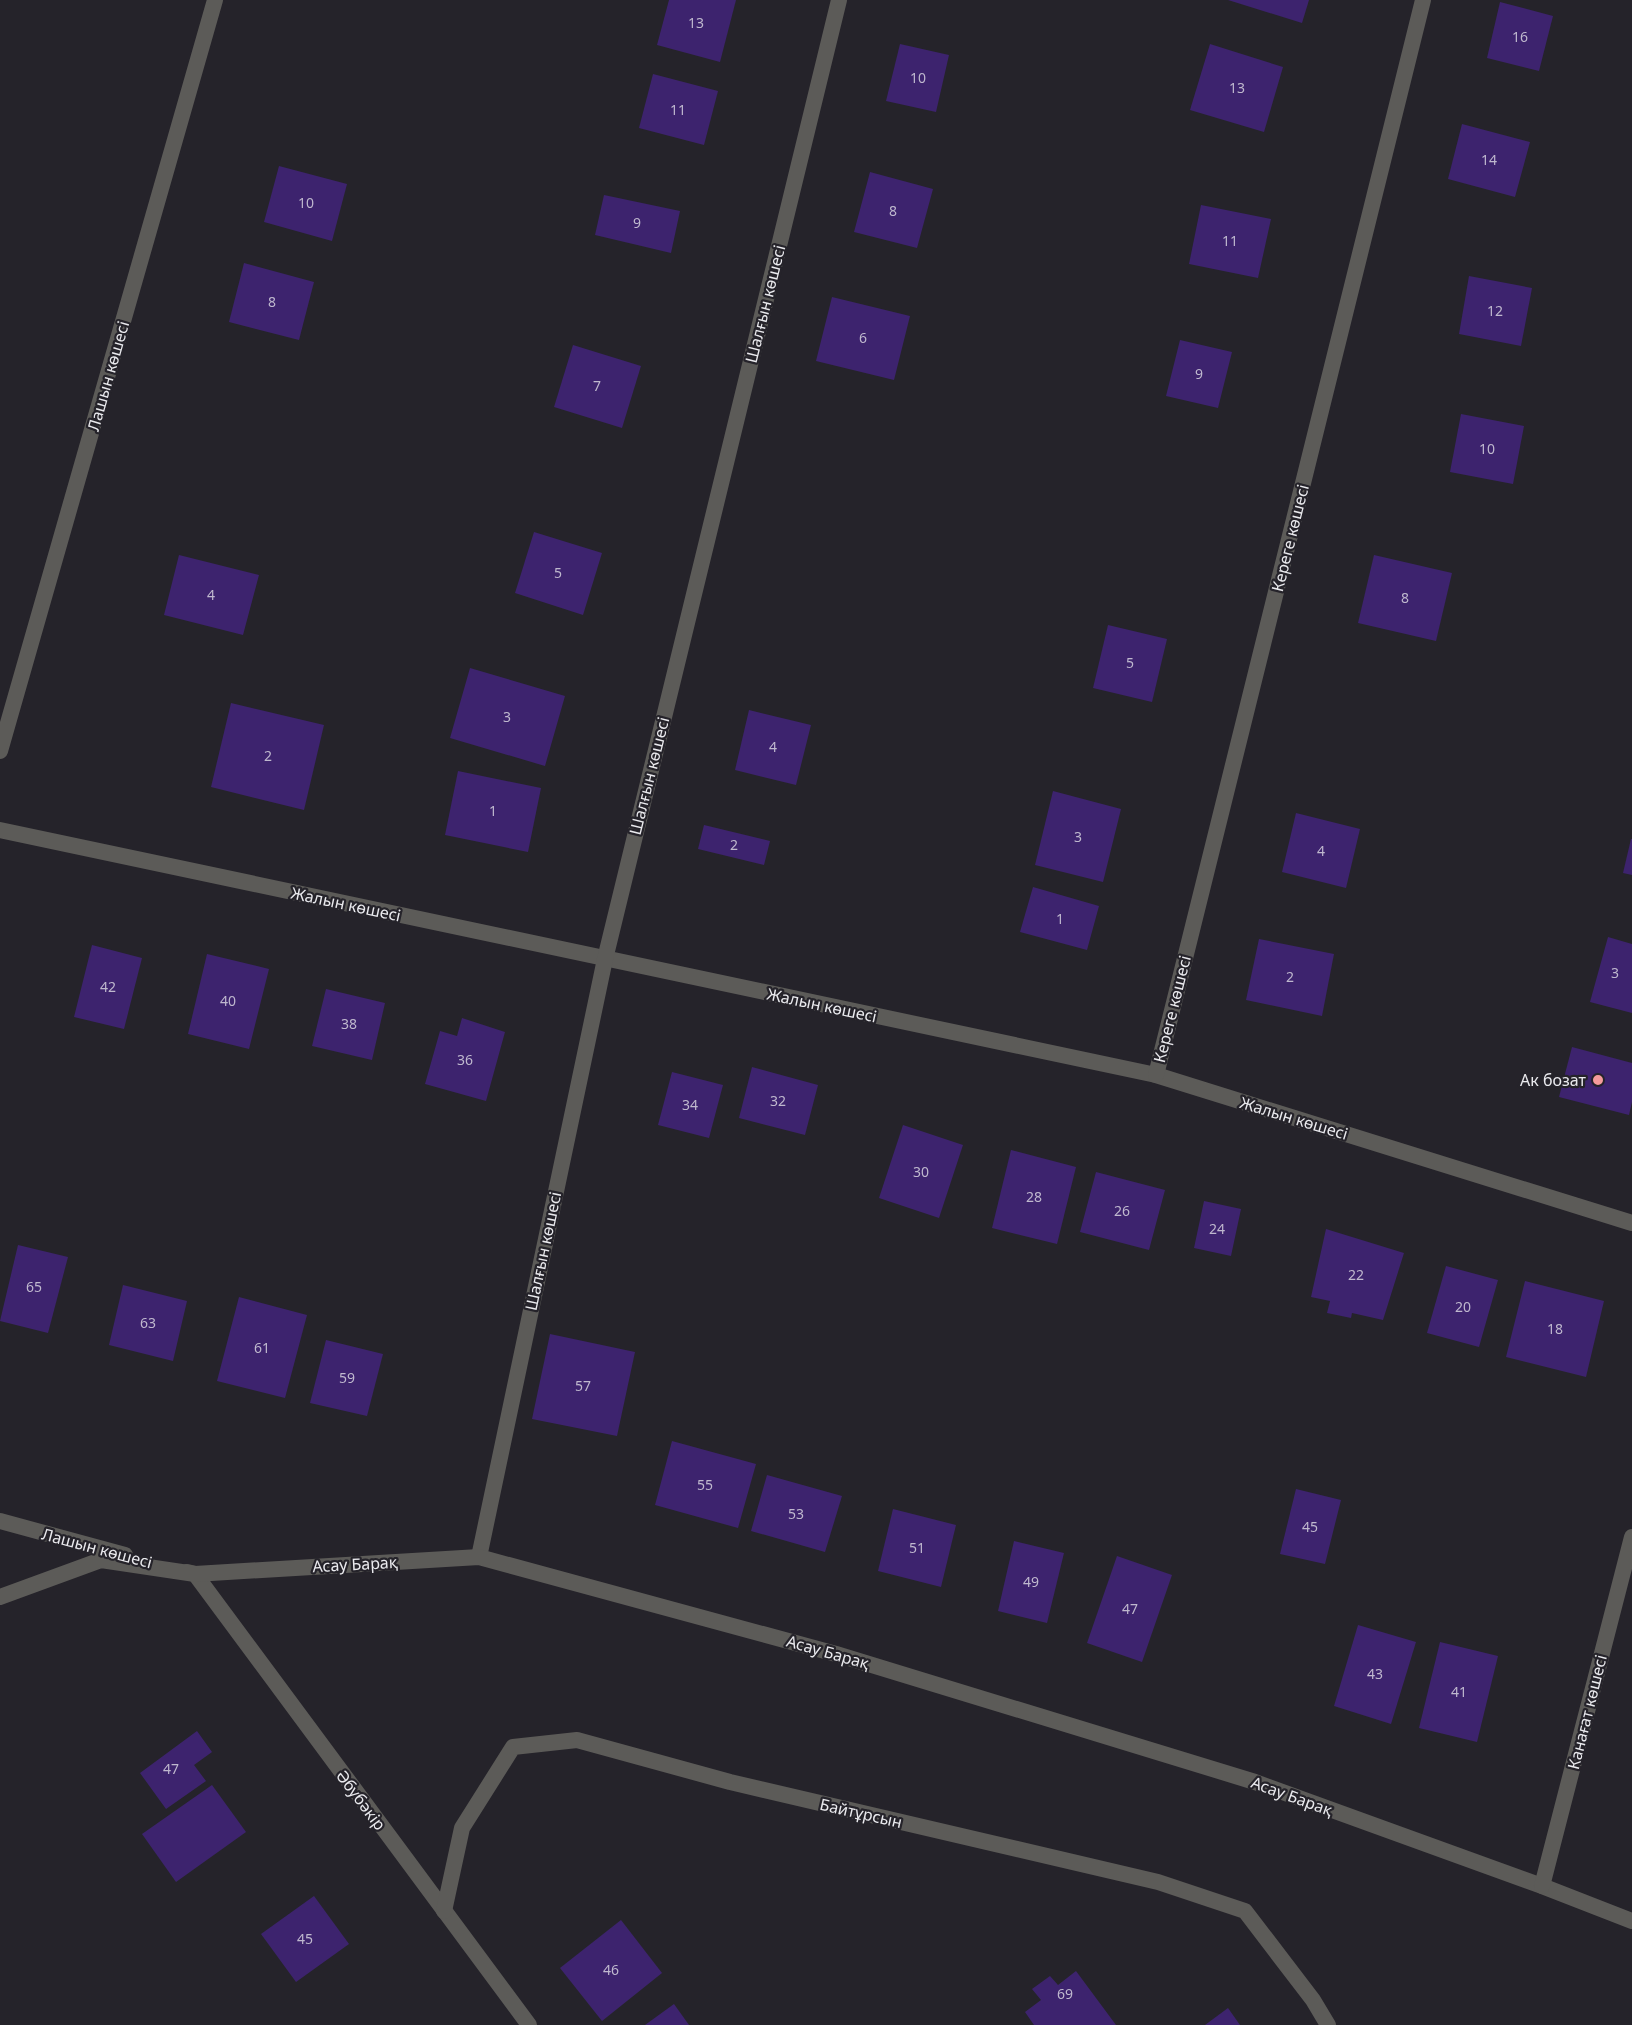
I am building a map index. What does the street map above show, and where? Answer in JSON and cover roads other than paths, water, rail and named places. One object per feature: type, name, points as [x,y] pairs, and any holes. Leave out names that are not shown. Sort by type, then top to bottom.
[{"type":"street","name":"Лашын көшесі","points":[[0,752],[215,0]]},
{"type":"street","name":"Шалғын көшесі","points":[[479,1557],[605,959],[839,0]]},
{"type":"street","name":"Кереге көшесі","points":[[1156,1075],[1423,0]]},
{"type":"street","name":"Жалын көшесі","points":[[0,830],[1156,1075],[1632,1223]]},
{"type":"street","name":"Лашын көшесі","points":[[0,1521],[195,1574]]},
{"type":"street","name":"Канағат көшесі","points":[[1542,1886],[1632,1537]]},
{"type":"street","name":"Асау Барақ","points":[[0,1597],[101,1560],[195,1574],[479,1557],[836,1654],[1255,1782],[1632,1921]]},
{"type":"street","name":"Әбубәкір","points":[[195,1574],[529,2025]]},
{"type":"street","name":"Байтұрсын","points":[[444,1911],[462,1828],[513,1748],[577,1740],[730,1782],[1158,1882],[1245,1911],[1313,2000],[1328,2025]]},
{"type":"place","name":"Ак бозат","points":[[1598,1080]]}]
